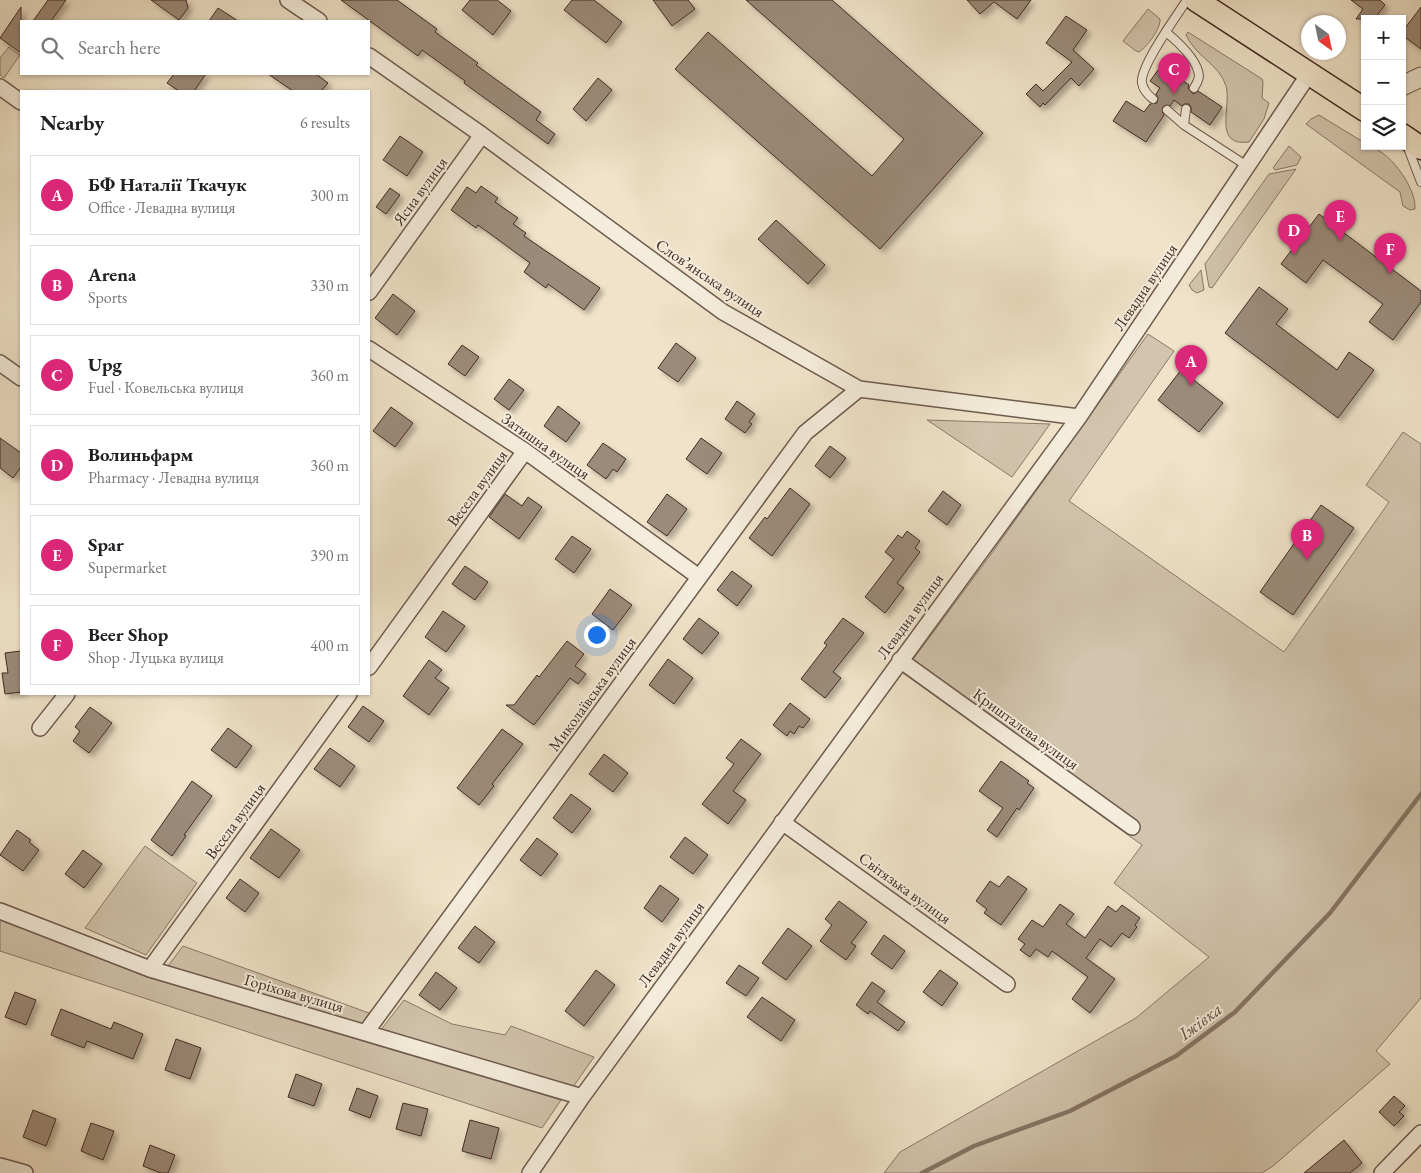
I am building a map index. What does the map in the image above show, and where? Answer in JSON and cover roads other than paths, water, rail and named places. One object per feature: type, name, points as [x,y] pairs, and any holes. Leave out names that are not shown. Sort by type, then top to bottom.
[{"type":"main road","points":[[1196,0],[1361,106]]},
{"type":"street","points":[[288,0],[318,20]]},
{"type":"street","name":"Словʼянська вулиця","points":[[370,57],[482,135],[723,312],[859,389],[1078,417]]},
{"type":"street","name":"Левадна вулиця","points":[[530,1173],[582,1097],[1078,417],[1309,74]]},
{"type":"street","points":[[1406,84],[1421,77]]},
{"type":"street","points":[[0,87],[20,101]]},
{"type":"street","name":"Ясна вулиця","points":[[370,291],[482,135]]},
{"type":"street","name":"Затишна вулиця","points":[[370,350],[525,451],[699,577]]},
{"type":"street","points":[[0,363],[20,377]]},
{"type":"street","name":"Миколаївська вулиця","points":[[366,1032],[805,433],[859,389]]},
{"type":"street","name":"Весела вулиця","points":[[370,666],[525,451]]},
{"type":"street","name":"Кришталева вулиця","points":[[900,660],[1132,827]]},
{"type":"street","points":[[40,728],[66,695]]},
{"type":"street","name":"Весела вулиця","points":[[150,969],[348,695]]},
{"type":"street","name":"Світязька вулиця","points":[[782,822],[1007,984]]},
{"type":"street","name":"Горіхова вулиця","points":[[0,911],[150,969],[582,1097]]},
{"type":"street","points":[[1382,1173],[1421,1133]]},
{"type":"street","points":[[0,1166],[25,1173]]},
{"type":"lane","points":[[1153,99],[1146,93],[1142,82],[1146,64],[1187,0]]},
{"type":"lane","points":[[1166,32],[1182,46],[1196,66],[1199,78],[1194,88]]},
{"type":"lane","points":[[1184,125],[1186,109]]},
{"type":"lane","points":[[1167,110],[1184,125],[1247,166]]},
{"type":"lane","points":[[1409,140],[1421,182]]},
{"type":"waterway","name":"Іжівка","points":[[922,1173],[974,1146],[1070,1111],[1176,1056],[1235,1012],[1330,913],[1421,794]]},
{"type":"place","name":"Upg","points":[[1174,94]]},
{"type":"place","name":"Spar","points":[[1340,241]]},
{"type":"place","name":"Волиньфарм","points":[[1294,255]]},
{"type":"place","name":"Beer Shop","points":[[1390,274]]},
{"type":"place","name":"БФ Наталії Ткачук","points":[[1191,386]]},
{"type":"place","name":"Arena","points":[[1307,560]]}]
